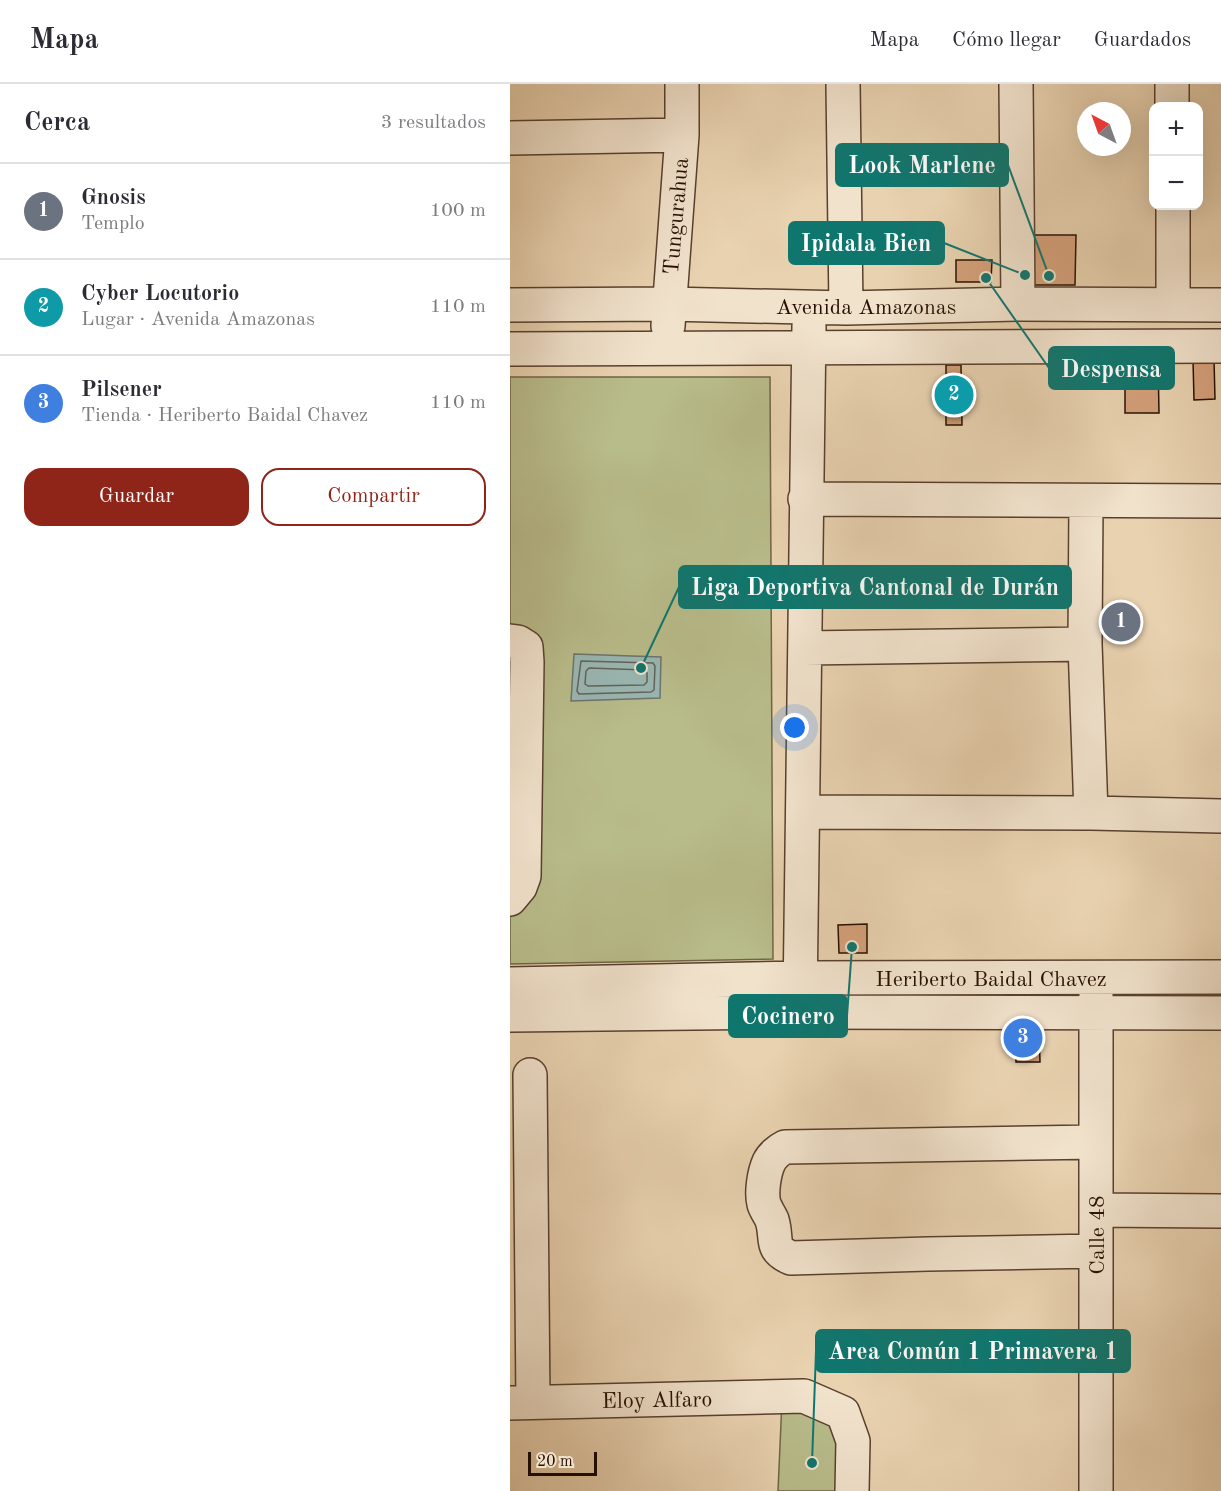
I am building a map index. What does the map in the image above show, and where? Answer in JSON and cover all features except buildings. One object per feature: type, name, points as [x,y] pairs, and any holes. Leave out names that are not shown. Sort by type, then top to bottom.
[{"type":"street","name":"Tungurahua","points":[[668,348],[668,304],[682,135],[682,84]]},
{"type":"street","points":[[843,84],[846,308]]},
{"type":"street","points":[[1016,84],[1018,304]]},
{"type":"street","points":[[1172,84],[1172,102]]},
{"type":"street","points":[[510,138],[682,135]]},
{"type":"street","points":[[1173,210],[1173,304]]},
{"type":"street","name":"Avenida Amazonas","points":[[510,305],[668,304],[846,308],[1018,304],[1221,305]]},
{"type":"street","points":[[800,1012],[805,499],[810,307]]},
{"type":"street","name":"Avenida Amazonas","points":[[510,350],[1221,346]]},
{"type":"street","points":[[805,499],[1221,501]]},
{"type":"street","points":[[1086,502],[1085,644],[1091,813]]},
{"type":"street","points":[[510,641],[518,642],[525,647],[527,662],[524,876],[520,887],[510,899]]},
{"type":"street","points":[[805,648],[1085,644]]},
{"type":"street","points":[[803,812],[1221,816]]},
{"type":"street","name":"Heriberto Baidal Chavez","points":[[510,984],[801,978],[1221,977]]},
{"type":"street","name":"Calle 48","points":[[1096,978],[1096,1491]]},
{"type":"street","name":"Heriberto Baidal Chavez","points":[[510,1015],[1095,1011],[1221,1013]]},
{"type":"street","points":[[521,1402],[530,1075]]},
{"type":"street","points":[[1095,1142],[785,1147],[769,1161],[763,1194],[779,1252],[791,1258],[1096,1251]]},
{"type":"street","points":[[1096,1210],[1221,1210]]},
{"type":"street","name":"Eloy Alfaro","points":[[521,1402],[804,1396],[843,1413],[853,1441],[852,1491]]},
{"type":"green space","points":[[510,377],[770,377],[773,959],[510,964]]},
{"type":"green space","points":[[782,1400],[843,1413],[847,1491],[778,1491]]},
{"type":"water","points":[[574,654],[661,657],[660,698],[571,701]]},
{"type":"place","name":"Ipidala Bien","points":[[1025,275]]},
{"type":"place","name":"Look Marlene","points":[[1049,276]]},
{"type":"place","name":"Despensa","points":[[986,278]]},
{"type":"place","name":"Cyber Locutorio","points":[[954,395]]},
{"type":"place","name":"Gnosis","points":[[1121,622]]},
{"type":"place","name":"Liga Deportiva Cantonal de Durán","points":[[641,668]]},
{"type":"place","name":"Cocinero","points":[[852,947]]},
{"type":"place","name":"Pilsener","points":[[1023,1038]]},
{"type":"place","name":"Area Común 1 Primavera 1","points":[[812,1463]]}]
